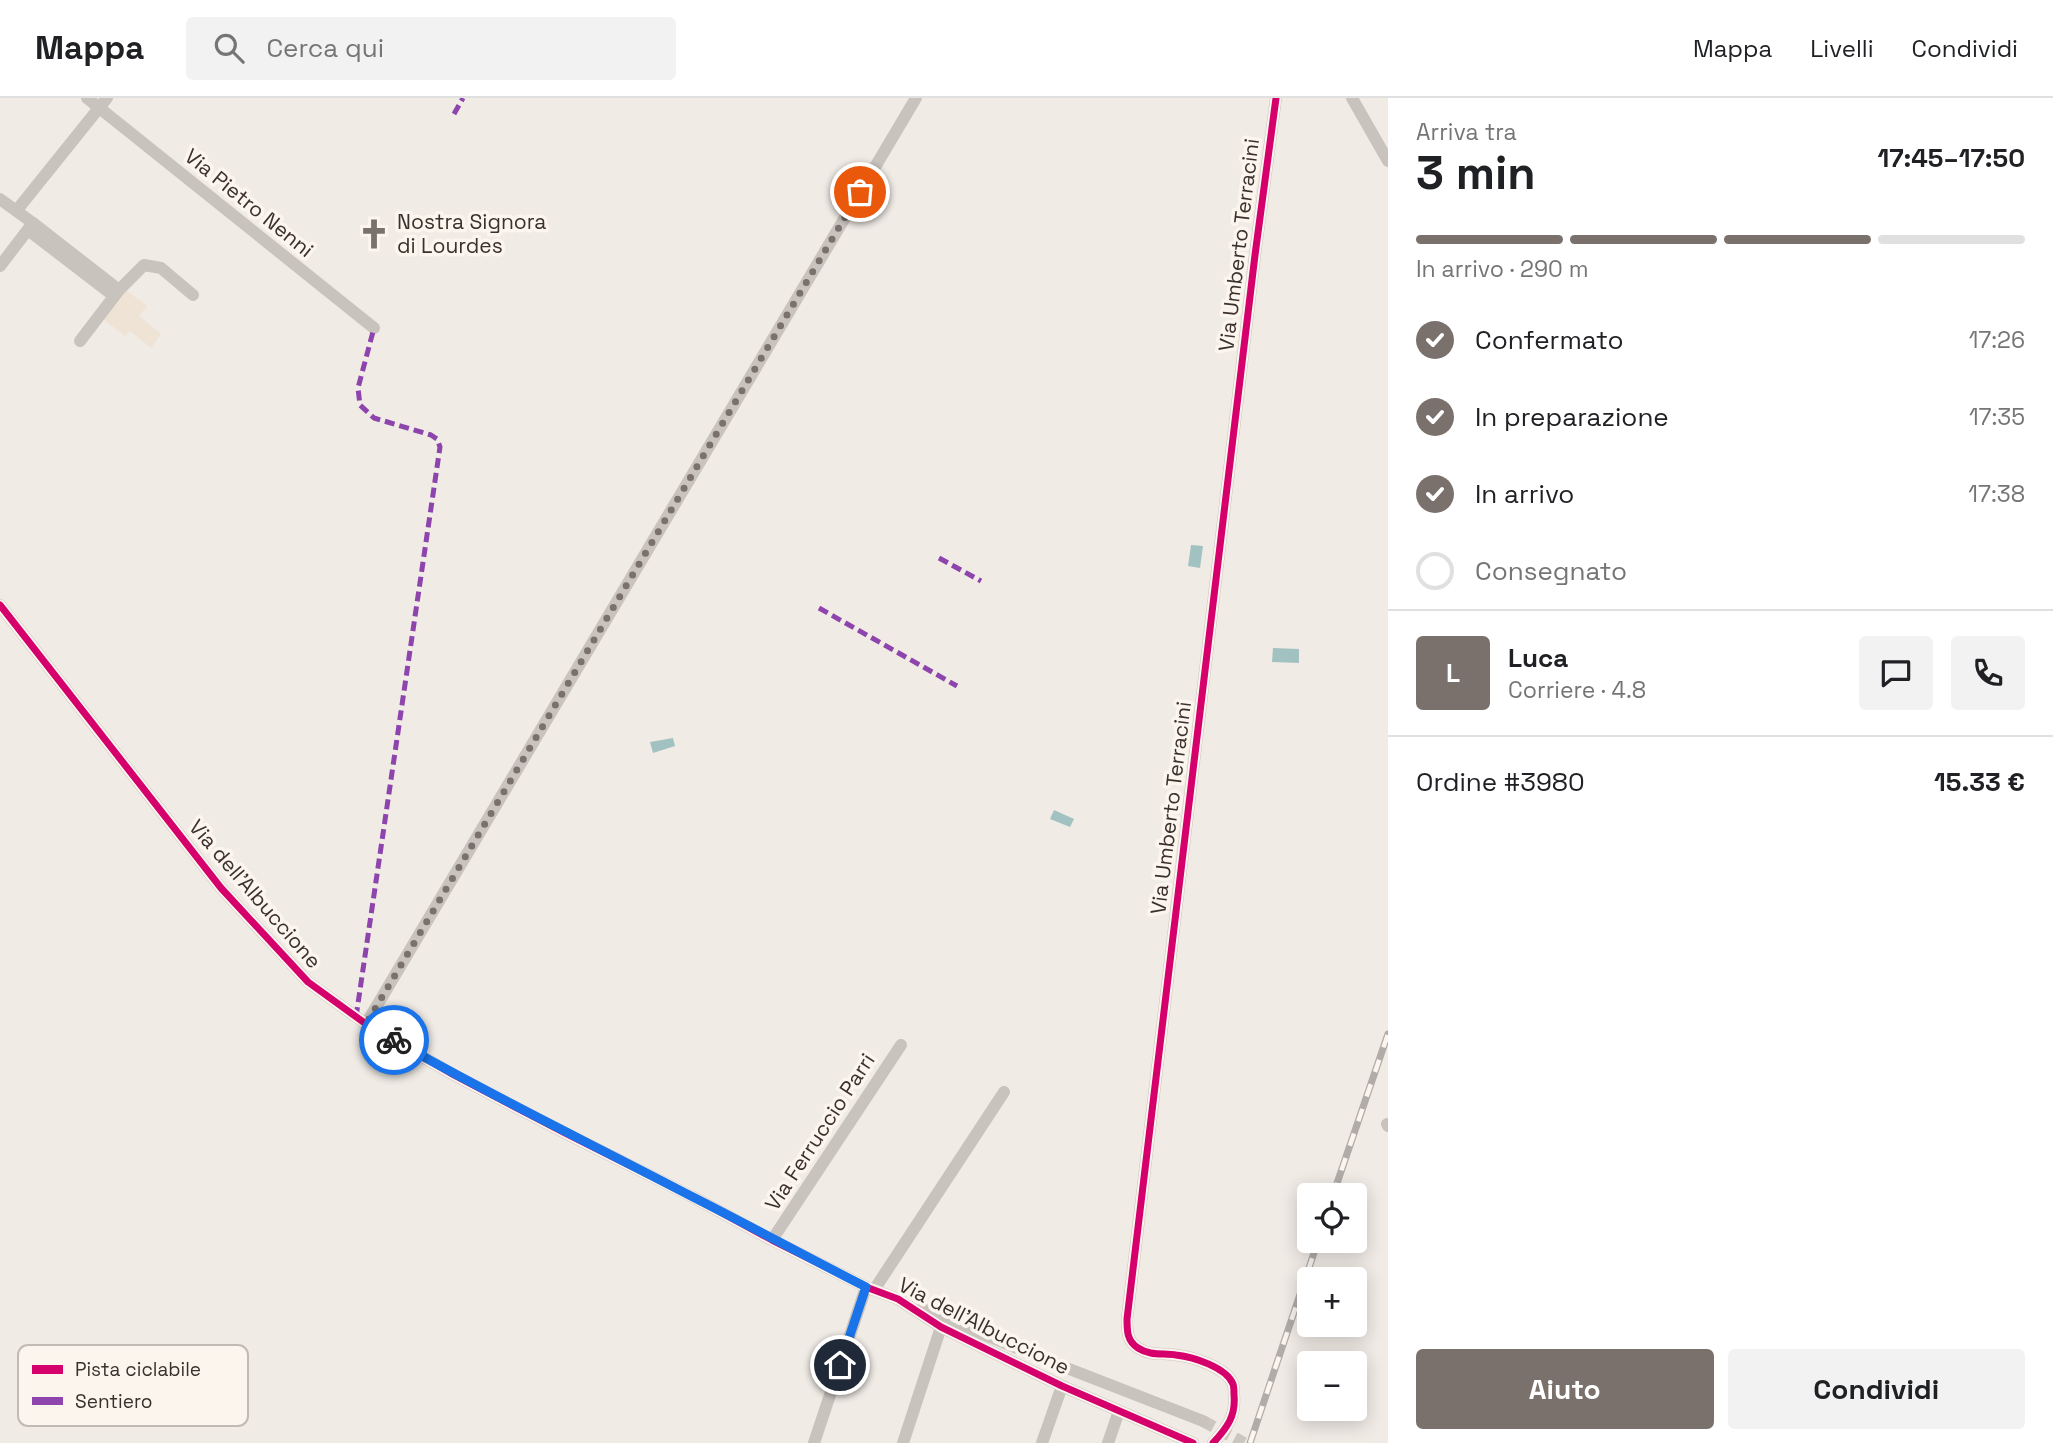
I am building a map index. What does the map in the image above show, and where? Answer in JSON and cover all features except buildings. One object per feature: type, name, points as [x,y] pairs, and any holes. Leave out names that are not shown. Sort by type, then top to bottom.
[{"type":"street","name":"Via Pietro Nenni","points":[[87,98],[103,103],[374,328]]},
{"type":"street","points":[[366,1024],[916,98]]},
{"type":"street","name":"Via Umberto Terracini","points":[[1213,1443],[1231,1422],[1235,1407],[1233,1383],[1218,1368],[1199,1360],[1150,1353],[1136,1348],[1127,1336],[1127,1319],[1253,267],[1276,98]]},
{"type":"street","points":[[1352,98],[1384,144],[1388,161]]},
{"type":"street","points":[[17,211],[103,103]]},
{"type":"street","points":[[0,199],[17,211],[30,226],[117,293]]},
{"type":"street","points":[[0,266],[30,226]]},
{"type":"street","points":[[80,341],[117,293],[144,265],[161,268],[193,295]]},
{"type":"street","name":"Via dell'Albuccione","points":[[0,605],[221,888],[308,982],[366,1024],[454,1075],[772,1240],[870,1289],[898,1299],[941,1326],[1062,1386],[1193,1443]]},
{"type":"street","name":"Via Ferruccio Parri","points":[[772,1240],[901,1045]]},
{"type":"street","points":[[814,1443],[870,1289],[1004,1092]]},
{"type":"street","points":[[898,1299],[1203,1421]]},
{"type":"street","points":[[903,1443],[941,1326]]},
{"type":"street","points":[[1042,1443],[1062,1386]]},
{"type":"street","points":[[1108,1443],[1119,1411]]},
{"type":"street","points":[[1154,1443],[1159,1429]]},
{"type":"shaded area","points":[[122,287],[147,306],[139,316],[161,334],[151,348],[130,331],[125,336],[99,316]]},
{"type":"water","points":[[1191,545],[1203,546],[1200,568],[1188,566]]},
{"type":"water","points":[[1273,648],[1299,649],[1299,663],[1272,662]]},
{"type":"water","points":[[673,738],[675,746],[653,753],[650,742]]},
{"type":"water","points":[[1054,810],[1074,819],[1070,827],[1050,819]]},
{"type":"tunnel","points":[[1203,1421],[1244,1443]]},
{"type":"railway","points":[[1337,1183],[1388,1034]]},
{"type":"railway","points":[[1250,1443],[1314,1253]]},
{"type":"marked path","points":[[454,114],[463,98]]},
{"type":"marked path","points":[[356,1017],[440,447],[437,439],[431,435],[374,418],[360,405],[358,388],[374,328]]},
{"type":"marked path","points":[[939,558],[981,581]]},
{"type":"marked path","points":[[819,608],[957,686]]},
{"type":"cycle path","points":[[1213,1443],[1226,1427],[1234,1409],[1234,1386],[1229,1378],[1216,1368],[1191,1358],[1143,1351],[1130,1339],[1127,1319],[1276,98]]},
{"type":"cycle path","points":[[0,605],[221,888],[308,982],[366,1024],[454,1075],[565,1133],[866,1287],[898,1299],[941,1327],[1062,1386],[1193,1443]]},
{"type":"way so far","points":[[394,1040],[366,1024],[860,192]]},
{"type":"place","name":"Nostra Signora di Lourdes","points":[[374,234]]},
{"type":"route","points":[[394,1040],[454,1075],[866,1287],[840,1365]]}]
